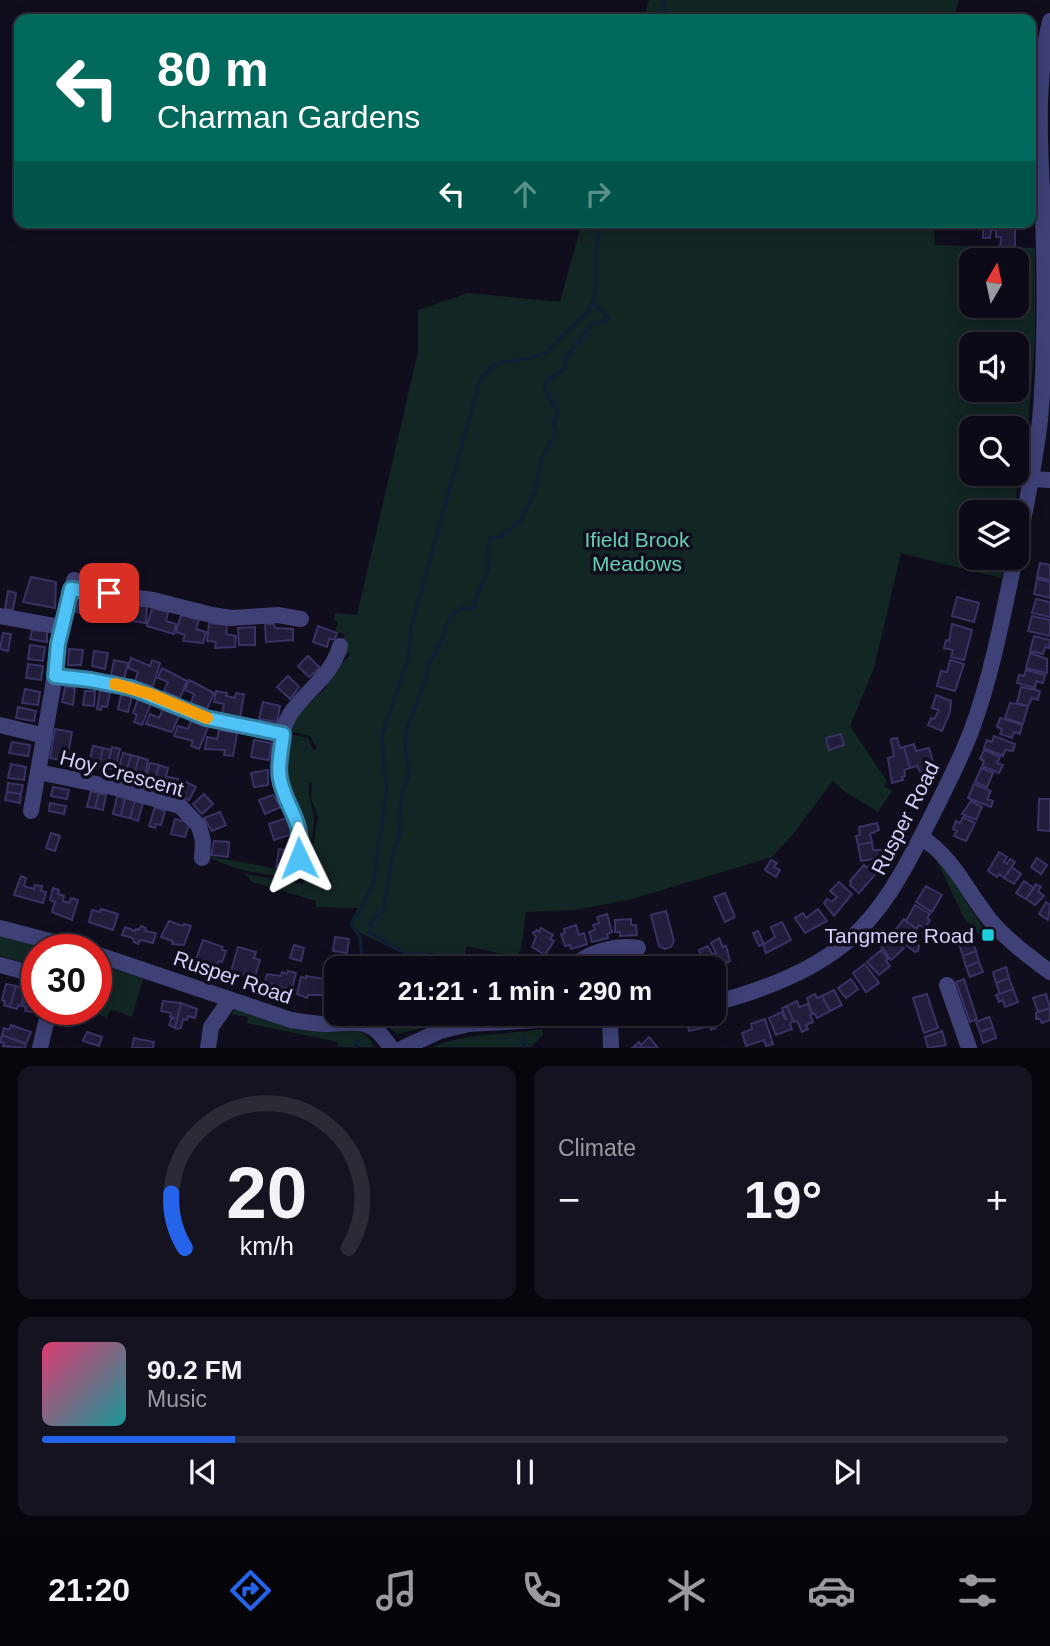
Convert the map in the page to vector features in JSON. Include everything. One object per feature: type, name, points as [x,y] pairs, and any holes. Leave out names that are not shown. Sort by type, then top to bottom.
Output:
[{"type":"street","points":[[1027,500],[1040,422],[1046,195],[1036,67],[1050,21]]},
{"type":"street","points":[[1031,480],[1050,480]]},
{"type":"street","name":"Rusper Road","points":[[726,999],[801,970],[848,941],[888,897],[959,760],[980,706],[1012,570]]},
{"type":"street","points":[[31,811],[61,628],[73,584],[231,618],[278,615],[301,618]]},
{"type":"street","points":[[0,616],[61,628]]},
{"type":"street","points":[[299,858],[300,830],[280,778],[283,734],[294,709],[332,665],[340,646]]},
{"type":"street","points":[[55,676],[131,688],[206,718],[283,734]]},
{"type":"street","points":[[0,725],[45,736]]},
{"type":"street","name":"Hoy Crescent","points":[[38,772],[107,786],[180,806],[199,826],[203,841],[202,858]]},
{"type":"street","points":[[920,837],[933,845],[949,861],[994,924],[1050,972]]},
{"type":"street","points":[[0,928],[22,934]]},
{"type":"street","points":[[589,956],[621,947],[638,948]]},
{"type":"street","name":"Rusper Road","points":[[112,959],[307,1023],[361,1022],[378,1032],[391,1048]]},
{"type":"street","points":[[0,965],[21,971]]},
{"type":"street","points":[[947,985],[969,1048]]},
{"type":"street","points":[[208,1048],[211,1027],[230,1000]]},
{"type":"street","points":[[40,1048],[45,1025]]},
{"type":"street","points":[[403,1048],[440,1031],[461,1026]]},
{"type":"street","points":[[610,1026],[611,1048]]},
{"type":"green space","points":[[649,0],[959,0],[955,14],[645,14]]},
{"type":"green space","name":"Ifield Brook Meadows","points":[[580,228],[934,228],[935,245],[1035,248],[1035,344],[1029,416],[959,416],[959,486],[1018,486],[1015,500],[959,500],[959,568],[901,553],[874,668],[850,726],[887,781],[884,786],[892,791],[878,812],[833,781],[772,857],[632,899],[575,910],[526,912],[521,949],[517,956],[467,946],[464,956],[430,953],[408,956],[354,930],[350,922],[358,908],[316,907],[316,901],[252,882],[245,874],[302,884],[307,880],[318,817],[311,798],[312,783],[309,782],[309,792],[314,821],[303,878],[250,872],[207,856],[302,873],[302,822],[295,798],[283,776],[289,734],[308,738],[313,750],[317,749],[310,736],[289,731],[292,720],[326,688],[332,674],[350,656],[350,652],[339,661],[344,634],[335,631],[338,622],[334,620],[335,613],[357,615],[418,352],[418,310],[468,293],[560,302]]},
{"type":"green space","name":"Ifield Brook Meadows","points":[[969,570],[1003,570],[1001,578]]},
{"type":"green space","points":[[936,859],[950,875],[985,929],[983,933],[988,938],[985,941],[964,918]]},
{"type":"green space","points":[[0,936],[21,942],[21,962],[0,956]]},
{"type":"green space","points":[[112,968],[143,979],[132,1017],[112,1009]]},
{"type":"green space","points":[[236,1008],[361,1032],[370,1039],[374,1047],[337,1047],[338,1042],[247,1023],[248,1017],[231,1014]]},
{"type":"green space","points":[[387,1026],[428,1026],[423,1028],[397,1034]]},
{"type":"green space","points":[[543,1029],[543,1035],[531,1047],[432,1047],[473,1036]]},
{"type":"building","points":[[983,228],[1015,228],[1015,247],[1000,247],[1001,237],[996,237],[996,230],[991,230],[990,238],[983,238]]},
{"type":"building","points":[[1040,563],[1050,565],[1050,580],[1037,577]]},
{"type":"building","points":[[31,577],[56,582],[55,608],[23,602]]},
{"type":"building","points":[[1037,579],[1050,582],[1050,598],[1034,594]]},
{"type":"building","points":[[8,591],[16,593],[13,610],[5,609]]},
{"type":"building","points":[[80,597],[89,598],[87,615],[76,612]]},
{"type":"building","points":[[957,597],[979,603],[974,622],[952,616]]},
{"type":"building","points":[[95,599],[104,602],[102,617],[92,615]]},
{"type":"building","points":[[1036,599],[1050,602],[1050,617],[1032,613]]},
{"type":"building","points":[[111,601],[123,604],[121,620],[107,618]]},
{"type":"building","points":[[134,606],[147,606],[146,623],[132,621]]},
{"type":"building","points":[[152,608],[168,612],[166,621],[176,624],[174,634],[147,626]]},
{"type":"building","points":[[181,615],[199,620],[196,629],[206,632],[203,643],[183,641],[185,635],[176,632]]},
{"type":"building","points":[[1032,616],[1050,620],[1050,636],[1028,631]]},
{"type":"building","points":[[209,623],[227,625],[226,634],[236,636],[235,647],[215,648],[216,642],[207,641]]},
{"type":"building","points":[[265,624],[274,624],[275,628],[293,629],[293,640],[266,642]]},
{"type":"building","points":[[952,624],[972,630],[964,660],[951,657],[953,650],[944,648],[946,640],[949,641]]},
{"type":"building","points":[[318,626],[337,633],[335,639],[329,639],[327,647],[313,642]]},
{"type":"building","points":[[255,627],[255,645],[239,645],[238,628]]},
{"type":"building","points":[[32,630],[47,631],[47,642],[30,639]]},
{"type":"building","points":[[3,633],[11,634],[8,651],[0,649]]},
{"type":"building","points":[[1034,636],[1050,640],[1049,648],[1045,647],[1043,654],[1030,651]]},
{"type":"building","points":[[30,645],[45,647],[43,661],[28,659]]},
{"type":"building","points":[[69,649],[83,650],[81,665],[68,665]]},
{"type":"building","points":[[94,651],[108,653],[105,669],[92,666]]},
{"type":"building","points":[[1030,653],[1047,659],[1047,673],[1026,668]]},
{"type":"building","points":[[308,656],[320,668],[309,677],[298,666]]},
{"type":"building","points":[[131,658],[150,666],[152,660],[160,663],[153,686],[135,681],[138,672],[128,668]]},
{"type":"building","points":[[114,660],[128,663],[124,679],[111,675]]},
{"type":"building","points":[[950,660],[964,664],[955,691],[937,686],[941,671],[947,672]]},
{"type":"building","points":[[28,664],[43,666],[41,680],[26,678]]},
{"type":"building","points":[[162,668],[187,681],[180,698],[164,691],[168,682],[158,678]]},
{"type":"building","points":[[1026,670],[1045,675],[1043,683],[1036,681],[1035,688],[1017,683],[1019,675],[1024,676]]},
{"type":"building","points":[[288,676],[299,687],[290,699],[277,687]]},
{"type":"building","points":[[189,680],[214,693],[207,709],[191,703],[194,694],[185,690]]},
{"type":"building","points":[[65,687],[75,688],[73,705],[62,702]]},
{"type":"building","points":[[1021,687],[1040,691],[1038,700],[1032,698],[1028,706],[1017,703]]},
{"type":"building","points":[[25,689],[40,692],[38,705],[22,703]]},
{"type":"building","points":[[100,690],[110,693],[107,707],[102,706],[101,710],[97,709]]},
{"type":"building","points":[[85,691],[95,691],[94,706],[83,705]]},
{"type":"building","points":[[216,691],[235,698],[236,693],[244,694],[240,718],[222,714],[224,704],[214,702]]},
{"type":"building","points":[[121,695],[132,696],[128,712],[118,709]]},
{"type":"building","points":[[936,695],[951,701],[950,712],[942,731],[928,725],[939,710],[932,708]]},
{"type":"building","points":[[138,699],[151,704],[142,725],[134,722],[137,715],[133,713]]},
{"type":"building","points":[[263,702],[280,706],[277,722],[259,719]]},
{"type":"building","points":[[1010,703],[1028,706],[1023,724],[1005,718]]},
{"type":"building","points":[[18,707],[36,711],[34,721],[16,718]]},
{"type":"building","points":[[163,709],[179,716],[172,732],[146,724],[150,714],[159,718]]},
{"type":"building","points":[[1000,718],[1022,725],[1020,734],[1014,732],[1012,738],[1000,734],[1002,729],[997,727]]},
{"type":"building","points":[[191,721],[208,727],[199,749],[191,746],[193,741],[174,736],[178,726],[188,729]]},
{"type":"building","points":[[55,729],[72,732],[67,761],[50,758]]},
{"type":"building","points":[[219,730],[237,733],[233,756],[224,755],[225,750],[205,749],[207,737],[217,739]]},
{"type":"building","points":[[841,734],[844,745],[829,750],[826,738]]},
{"type":"building","points":[[994,736],[1015,744],[1013,751],[1005,750],[1003,756],[984,748],[987,740],[992,742]]},
{"type":"building","points":[[897,738],[900,748],[904,747],[910,768],[904,770],[903,780],[892,783],[888,758],[894,756],[891,739]]},
{"type":"building","points":[[254,740],[272,743],[269,760],[251,757]]},
{"type":"building","points":[[12,742],[30,745],[28,756],[9,753]]},
{"type":"building","points":[[914,744],[916,751],[929,748],[935,769],[921,773],[917,766],[910,768],[904,747]]},
{"type":"building","points":[[93,746],[103,748],[99,766],[89,764]]},
{"type":"building","points":[[112,747],[120,749],[115,770],[107,768]]},
{"type":"building","points":[[103,748],[111,750],[107,768],[99,766]]},
{"type":"building","points":[[984,750],[1000,757],[997,763],[1003,765],[999,773],[982,766],[984,761],[980,759]]},
{"type":"building","points":[[123,753],[131,755],[126,773],[118,771]]},
{"type":"building","points":[[131,755],[139,757],[134,775],[126,773]]},
{"type":"building","points":[[139,757],[148,760],[144,778],[134,775]]},
{"type":"building","points":[[150,763],[159,765],[155,780],[146,778]]},
{"type":"building","points":[[11,764],[26,767],[24,780],[8,778]]},
{"type":"building","points":[[159,765],[168,768],[164,783],[155,780]]},
{"type":"building","points":[[981,768],[993,773],[987,787],[975,782]]},
{"type":"building","points":[[268,770],[268,785],[254,787],[251,773]]},
{"type":"building","points":[[168,777],[178,779],[174,794],[164,793]]},
{"type":"building","points":[[186,782],[196,787],[189,800],[178,797]]},
{"type":"building","points":[[8,783],[23,785],[21,794],[7,792]]},
{"type":"building","points":[[974,784],[991,791],[987,799],[993,801],[991,807],[968,798]]},
{"type":"building","points":[[53,787],[69,790],[67,799],[51,796]]},
{"type":"building","points":[[91,791],[99,793],[95,808],[87,807]]},
{"type":"building","points":[[7,792],[21,794],[20,803],[5,800]]},
{"type":"building","points":[[99,793],[106,795],[103,810],[95,808]]},
{"type":"building","points":[[204,794],[213,804],[202,814],[193,804]]},
{"type":"building","points":[[273,795],[281,807],[265,814],[259,800]]},
{"type":"building","points":[[117,796],[125,798],[121,816],[113,814]]},
{"type":"building","points":[[125,798],[135,801],[130,818],[121,816]]},
{"type":"building","points":[[1039,799],[1050,799],[1050,831],[1038,830]]},
{"type":"building","points":[[135,801],[143,803],[138,821],[130,818]]},
{"type":"building","points":[[971,801],[982,807],[976,820],[962,814]]},
{"type":"building","points":[[50,803],[66,806],[64,814],[49,811]]},
{"type":"building","points":[[155,807],[165,811],[161,825],[156,824],[155,828],[149,826]]},
{"type":"building","points":[[220,812],[226,825],[212,831],[204,818]]},
{"type":"building","points":[[963,817],[975,823],[966,841],[954,836],[957,831],[953,829],[956,821],[960,823]]},
{"type":"building","points":[[287,818],[292,834],[274,840],[269,824]]},
{"type":"building","points":[[175,819],[189,823],[185,837],[171,834]]},
{"type":"building","points":[[877,823],[879,830],[870,834],[872,842],[858,845],[856,836],[860,835],[859,827]]},
{"type":"building","points":[[51,833],[60,836],[55,851],[46,848]]},
{"type":"building","points":[[214,841],[229,842],[228,857],[211,855]]},
{"type":"building","points":[[872,842],[873,850],[883,850],[884,857],[861,861],[858,845]]},
{"type":"building","points":[[279,849],[292,851],[291,859],[296,862],[295,868],[276,867]]},
{"type":"building","points":[[999,852],[1007,857],[1004,862],[1007,864],[1010,859],[1015,862],[1004,878],[988,871]]},
{"type":"building","points":[[1037,858],[1047,865],[1041,874],[1031,867]]},
{"type":"building","points":[[771,860],[777,863],[774,867],[780,870],[776,877],[765,870]]},
{"type":"building","points":[[871,864],[880,869],[859,893],[850,885],[850,881],[864,865],[867,868]]},
{"type":"building","points":[[1012,867],[1021,874],[1014,884],[1004,878]]},
{"type":"building","points":[[21,876],[26,878],[24,886],[34,889],[35,885],[42,886],[41,891],[46,892],[43,903],[14,895]]},
{"type":"building","points":[[1024,881],[1034,888],[1026,899],[1016,893]]},
{"type":"building","points":[[839,882],[852,894],[834,916],[824,903],[827,899],[832,902],[837,897],[830,891]]},
{"type":"building","points":[[1036,884],[1041,887],[1038,891],[1044,896],[1035,905],[1026,899]]},
{"type":"building","points":[[926,886],[942,895],[932,912],[916,902]]},
{"type":"building","points":[[53,888],[64,896],[63,901],[69,903],[71,898],[78,900],[72,920],[52,912],[55,902],[50,900]]},
{"type":"building","points":[[725,893],[735,917],[725,922],[714,897]]},
{"type":"building","points":[[1046,902],[1050,905],[1048,920],[1039,914]]},
{"type":"building","points":[[915,905],[930,914],[925,928],[919,925],[917,929],[906,921]]},
{"type":"building","points":[[101,909],[118,914],[113,930],[89,922],[92,910],[100,912]]},
{"type":"building","points":[[818,909],[827,921],[805,933],[795,918],[803,913],[806,918]]},
{"type":"building","points":[[666,911],[674,941],[671,947],[665,949],[659,946],[651,915]]},
{"type":"building","points":[[607,914],[612,932],[607,934],[608,938],[592,942],[589,932],[595,930],[593,925],[599,923],[597,917]]},
{"type":"building","points":[[631,919],[631,925],[636,925],[637,935],[620,936],[620,932],[615,932],[615,920]]},
{"type":"building","points":[[904,919],[915,928],[913,930],[917,934],[912,940],[919,946],[918,951],[915,952],[892,934]]},
{"type":"building","points":[[169,921],[191,926],[184,945],[172,944],[173,941],[161,937]]},
{"type":"building","points":[[782,922],[791,940],[766,953],[763,944],[759,946],[753,933],[758,931],[764,944],[775,937],[771,927]]},
{"type":"building","points":[[576,925],[579,935],[584,933],[587,944],[571,949],[570,945],[565,946],[561,934],[565,933],[564,929]]},
{"type":"building","points":[[141,926],[146,928],[145,931],[156,933],[153,943],[140,940],[138,944],[133,938],[122,935],[125,927],[135,931]]},
{"type":"building","points":[[541,928],[553,935],[550,939],[554,941],[545,955],[532,947],[536,937],[533,933],[537,930],[539,932]]},
{"type":"building","points":[[891,936],[904,948],[891,960],[881,946]]},
{"type":"building","points":[[335,937],[349,939],[347,953],[333,951]]},
{"type":"building","points":[[719,938],[723,947],[726,946],[730,961],[726,963],[726,956],[701,956],[699,950],[708,946],[712,954],[716,953],[711,943]]},
{"type":"building","points":[[203,940],[223,947],[222,950],[226,951],[222,962],[219,961],[216,968],[196,959]]},
{"type":"building","points":[[972,941],[976,951],[963,956],[959,945]]},
{"type":"building","points":[[294,945],[304,948],[301,961],[290,958]]},
{"type":"building","points":[[238,947],[256,952],[254,958],[260,960],[254,980],[248,978],[250,973],[246,971],[245,975],[231,971]]},
{"type":"building","points":[[881,950],[890,966],[879,975],[867,962]]},
{"type":"building","points":[[976,951],[979,962],[966,967],[963,956]]},
{"type":"building","points":[[979,962],[983,972],[970,977],[966,967]]},
{"type":"building","points":[[865,964],[879,983],[866,992],[853,973]]},
{"type":"building","points":[[1006,967],[1009,978],[996,983],[993,972]]},
{"type":"building","points":[[288,971],[296,973],[292,988],[265,982],[267,974],[281,976],[282,972],[287,974]]},
{"type":"building","points":[[301,977],[324,979],[322,995],[308,995],[307,998],[297,994]]},
{"type":"building","points":[[1009,978],[1013,989],[1000,994],[996,983]]},
{"type":"building","points":[[851,979],[858,989],[846,998],[838,988]]},
{"type":"building","points":[[964,979],[977,1019],[970,1022],[956,982]]},
{"type":"building","points":[[6,984],[16,986],[10,1007],[4,1005],[5,1001],[2,1000]]},
{"type":"building","points":[[16,986],[21,988],[21,1006],[18,1005],[17,1009],[10,1007]]},
{"type":"building","points":[[1013,989],[1018,1002],[1005,1007],[1003,1000],[999,1002],[996,995]]},
{"type":"building","points":[[834,990],[842,1005],[830,1011],[822,996]]},
{"type":"building","points":[[815,994],[817,998],[822,996],[830,1011],[817,1018],[812,1014],[807,998]]},
{"type":"building","points":[[927,994],[938,1028],[924,1033],[913,998]]},
{"type":"building","points":[[1046,994],[1050,1008],[1038,1012],[1033,998]]},
{"type":"building","points":[[163,1001],[181,1003],[175,1028],[169,1025],[171,1019],[175,1018],[170,1017],[171,1013],[161,1011]]},
{"type":"building","points":[[797,1001],[799,1007],[808,1004],[812,1014],[810,1015],[813,1022],[806,1025],[808,1029],[802,1032],[787,1006]]},
{"type":"building","points":[[181,1003],[197,1009],[195,1018],[188,1016],[187,1020],[183,1019],[181,1028],[178,1029],[175,1028]]},
{"type":"building","points":[[787,1006],[793,1020],[790,1024],[792,1029],[776,1035],[769,1018],[782,1012],[786,1019],[782,1008]]},
{"type":"building","points":[[1050,1008],[1050,1020],[1042,1023],[1040,1019],[1036,1019],[1036,1013]]},
{"type":"building","points":[[989,1017],[993,1027],[980,1032],[976,1022]]},
{"type":"building","points":[[765,1019],[773,1044],[766,1046],[764,1040],[746,1046],[742,1033],[752,1029],[751,1024]]},
{"type":"building","points":[[11,1025],[31,1032],[26,1044],[2,1035],[4,1028],[9,1030]]},
{"type":"building","points":[[688,1026],[710,1026],[689,1031]]},
{"type":"building","points":[[993,1027],[996,1038],[983,1043],[980,1032]]},
{"type":"building","points":[[942,1031],[946,1045],[928,1048],[925,1037]]},
{"type":"building","points":[[87,1032],[102,1037],[99,1046],[83,1041]]},
{"type":"building","points":[[2,1035],[26,1044],[25,1048],[3,1046],[4,1043],[0,1042]]},
{"type":"building","points":[[649,1037],[658,1048],[633,1047],[639,1042],[641,1045]]},
{"type":"building","points":[[134,1038],[154,1042],[153,1048],[132,1048]]},
{"type":"waterway","points":[[663,14],[664,0]]},
{"type":"waterway","points":[[663,10],[669,14]]},
{"type":"waterway","points":[[362,956],[360,937],[352,921],[373,884],[387,787],[382,734],[409,656],[411,627],[478,387],[484,375],[498,364],[535,357],[546,352],[588,311],[596,291],[596,244],[601,228]]},
{"type":"waterway","points":[[423,953],[409,955],[370,934],[369,926],[384,909],[391,860],[399,835],[402,793],[409,773],[405,746],[407,728],[426,679],[429,663],[453,614],[464,607],[469,610],[473,607],[489,566],[487,549],[491,538],[501,537],[521,520],[535,491],[541,461],[556,432],[553,423],[559,413],[545,391],[545,382],[564,369],[566,357],[593,323],[604,322],[608,318],[592,302]]},
{"type":"waterway","points":[[524,1039],[524,1048]]},
{"type":"waterway","points":[[355,1048],[357,1041]]},
{"type":"slow traffic","points":[[115,684],[150,694],[207,718]]},
{"type":"place","name":"Tangmere Road","points":[[988,935]]},
{"type":"route","points":[[109,593],[71,589],[55,660],[55,676],[131,688],[206,718],[283,734],[280,778],[300,830],[299,858]]}]
